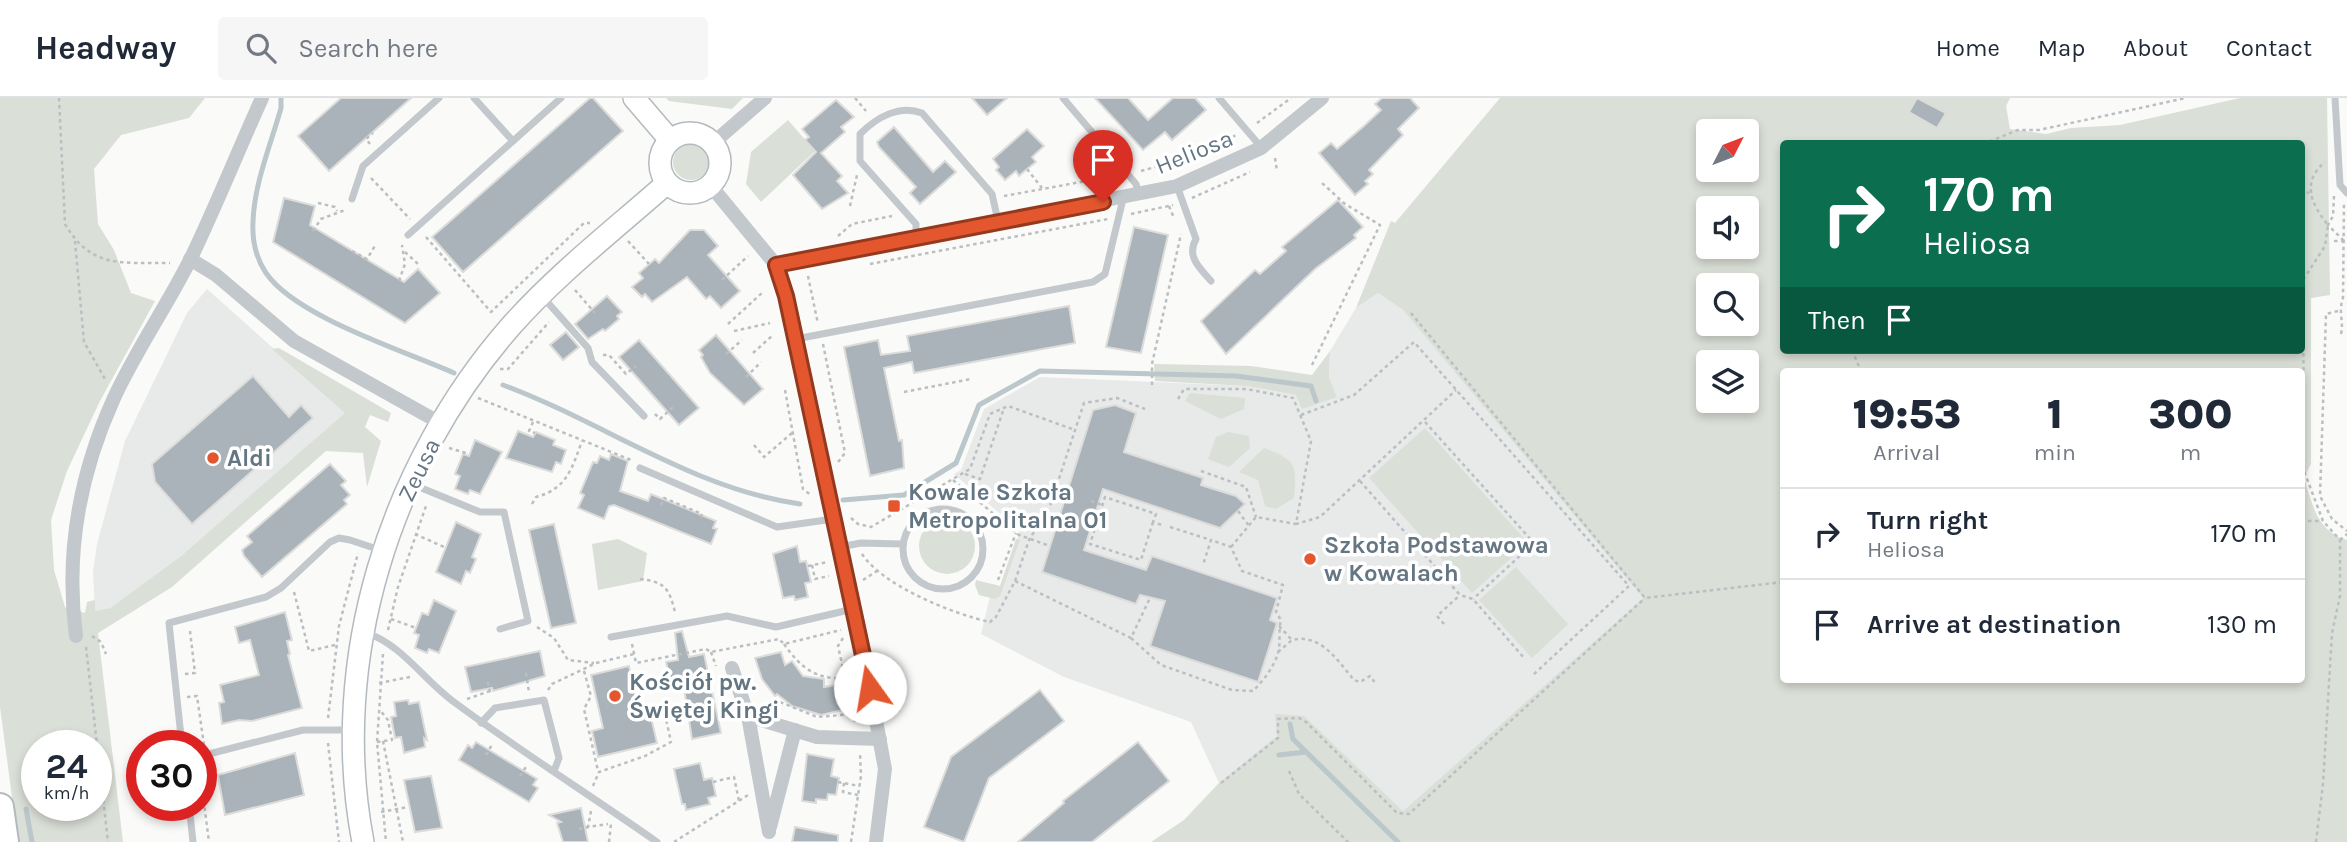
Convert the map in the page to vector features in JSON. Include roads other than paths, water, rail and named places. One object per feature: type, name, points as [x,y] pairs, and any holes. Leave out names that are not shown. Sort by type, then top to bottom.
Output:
[{"type":"highway","points":[[0,807],[5,842]]},
{"type":"street","points":[[83,635],[71,577],[76,516],[88,462],[114,397],[190,259],[262,98]]},
{"type":"street","points":[[634,98],[670,140]]},
{"type":"street","points":[[713,143],[765,98]]},
{"type":"street","name":"Heliosa","points":[[776,265],[916,236],[1123,199],[1177,186],[1268,151],[1322,98]]},
{"type":"street","points":[[692,132],[713,143],[721,164],[711,186],[688,194],[667,183],[660,161],[670,140],[680,134],[692,132]]},
{"type":"street","name":"Zeusa","points":[[363,842],[356,784],[354,730],[363,632],[384,552],[411,483],[442,424],[479,367],[511,326],[667,183]]},
{"type":"street","points":[[711,186],[776,265],[796,339],[838,515],[839,548],[885,769],[876,842]]},
{"type":"street","points":[[190,259],[215,275],[294,341],[442,424]]},
{"type":"street","points":[[733,668],[748,716],[769,832],[795,730]]},
{"type":"street","points":[[748,716],[817,737],[880,739]]},
{"type":"lane","points":[[352,199],[363,166],[439,98]]},
{"type":"lane","points":[[474,98],[513,141]]},
{"type":"lane","points":[[408,234],[561,98]]},
{"type":"lane","points":[[1063,98],[1136,184],[1139,195]]},
{"type":"lane","points":[[1219,98],[1268,151]]},
{"type":"lane","points":[[2335,98],[2338,153],[2344,190]]},
{"type":"lane","points":[[916,236],[916,224],[860,161],[860,134],[874,120],[901,112],[914,110],[922,113],[993,199],[998,221]]},
{"type":"lane","points":[[1177,186],[1196,239],[1191,248],[1193,260],[1211,281]]},
{"type":"lane","points":[[796,339],[1093,282],[1105,274],[1123,199]]},
{"type":"lane","points":[[541,296],[588,348],[592,362],[644,416]]},
{"type":"lane","points":[[640,468],[777,527],[838,515]]},
{"type":"lane","points":[[411,483],[430,494],[480,512],[504,512],[528,621],[500,629]]},
{"type":"lane","points":[[953,509],[973,521],[982,538],[983,558],[975,575],[959,587],[938,590],[918,582],[905,565],[902,544],[910,524],[929,510],[953,509]]},
{"type":"lane","points":[[181,730],[169,623],[266,597],[281,588],[330,542],[339,538],[384,552]]},
{"type":"lane","points":[[839,548],[861,543],[902,544]]},
{"type":"lane","points":[[611,637],[727,616],[776,627],[853,609]]},
{"type":"lane","points":[[363,632],[386,640],[458,706],[657,842]]},
{"type":"lane","points":[[481,723],[495,708],[544,700],[559,758],[554,771]]},
{"type":"lane","points":[[217,752],[303,730],[354,730]]},
{"type":"lane","points":[[191,821],[193,842]]},
{"type":"waterway","points":[[281,98],[281,108],[254,208],[254,242],[266,273],[281,289],[326,318],[454,373]]},
{"type":"waterway","points":[[843,500],[904,495],[956,463],[979,405],[1040,371],[1236,376],[1311,386],[1316,401]]},
{"type":"waterway","points":[[503,385],[577,417],[685,470],[761,496],[800,504]]},
{"type":"waterway","points":[[1290,724],[1293,739],[1398,842]]},
{"type":"waterway","points":[[1279,755],[1306,752]]},
{"type":"waterway","points":[[28,821],[32,842]]},
{"type":"place","name":"Aldi","points":[[213,458]]},
{"type":"place","name":"Kowale Szkoła Metropolitalna 01","points":[[894,506]]},
{"type":"place","name":"Szkoła Podstawowa w Kowalach","points":[[1310,559]]},
{"type":"place","name":"Kościół pw. Świętej Kingi","points":[[615,696]]}]
